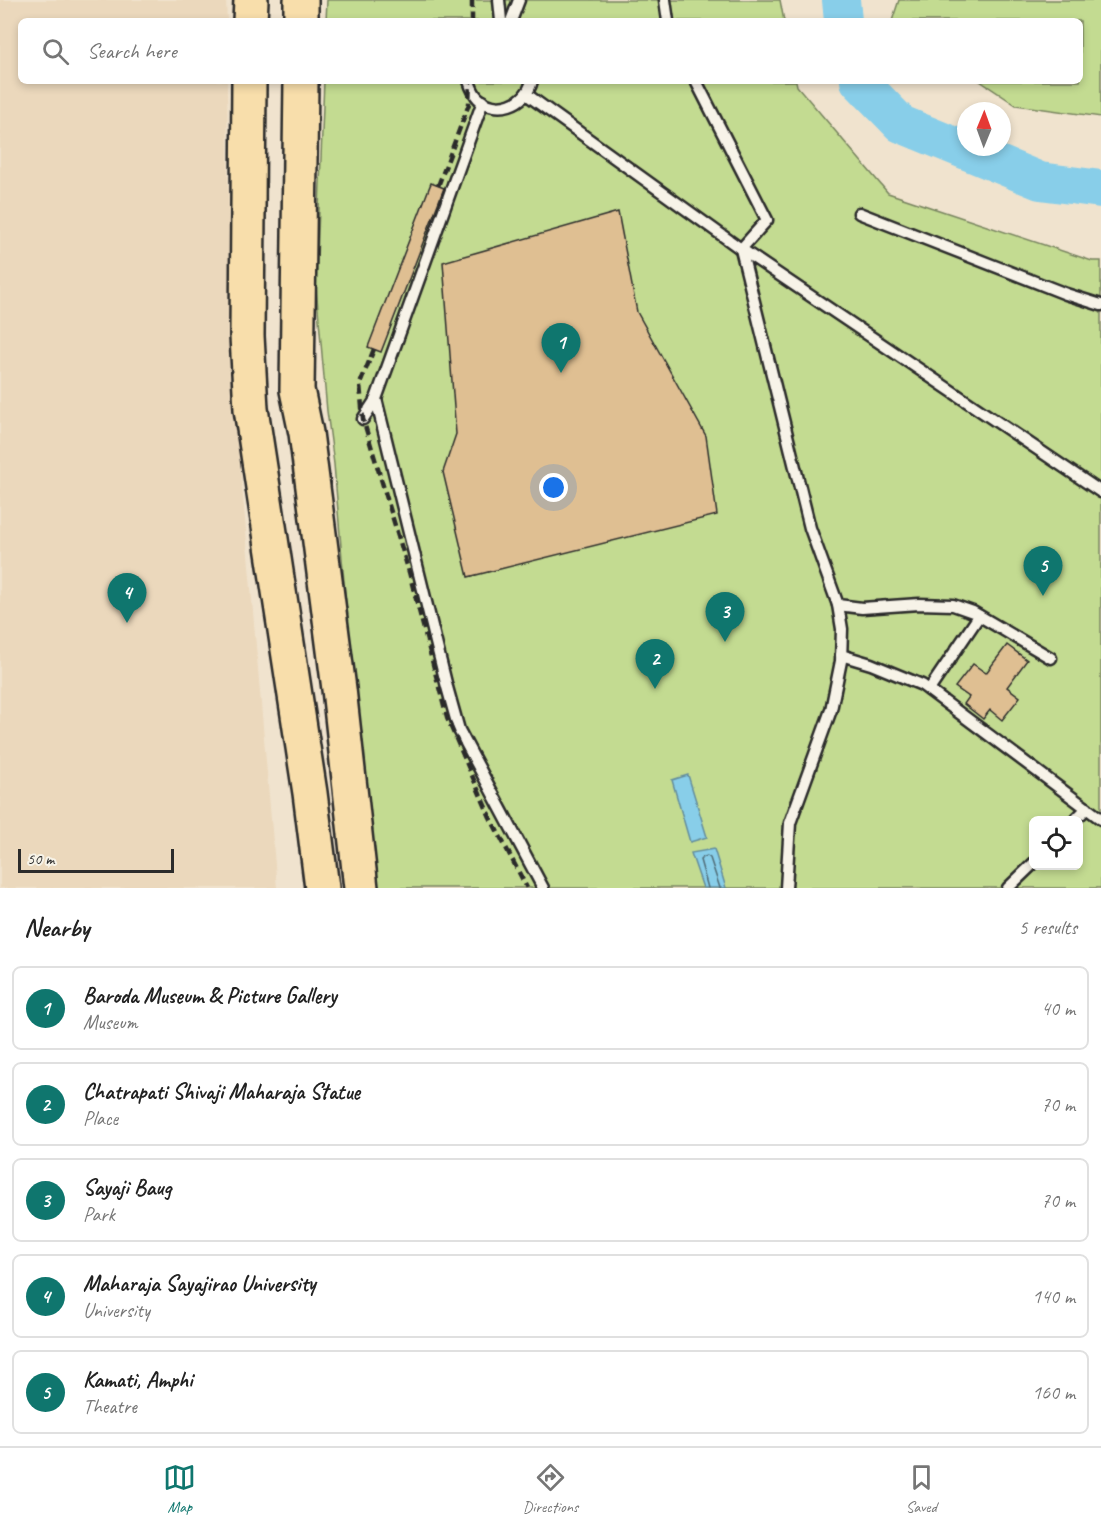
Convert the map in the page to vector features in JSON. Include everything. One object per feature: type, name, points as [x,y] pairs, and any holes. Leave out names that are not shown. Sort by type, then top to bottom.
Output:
[{"type":"highway","points":[[250,18],[251,0]]},
{"type":"highway","points":[[249,84],[248,336],[251,410],[310,793],[322,888]]},
{"type":"highway","points":[[302,84],[297,390],[306,433],[339,689],[361,888]]},
{"type":"lane","points":[[499,0],[501,18]]},
{"type":"lane","points":[[512,18],[519,0]]},
{"type":"lane","points":[[665,0],[668,18]]},
{"type":"lane","points":[[470,84],[479,99],[488,105],[499,107],[509,106],[519,101],[526,94],[531,84]]},
{"type":"lane","points":[[698,84],[767,220],[741,249]]},
{"type":"lane","points":[[526,94],[741,249],[1101,492]]},
{"type":"lane","points":[[363,419],[376,399],[483,101]]},
{"type":"lane","points":[[859,213],[1066,294],[1101,305]]},
{"type":"lane","points":[[741,249],[810,528],[838,605],[842,629],[841,655],[831,710],[790,823],[786,888]]},
{"type":"lane","points":[[376,399],[459,730],[543,888]]},
{"type":"lane","points":[[838,605],[862,608],[919,604],[953,605],[980,616],[1051,658]]},
{"type":"lane","points":[[929,690],[980,616]]},
{"type":"lane","points":[[841,655],[922,685],[1101,819]]},
{"type":"lane","points":[[1079,816],[1087,808]]},
{"type":"lane","points":[[1008,888],[1029,868]]},
{"type":"shaded area","points":[[0,0],[226,0],[227,18],[18,18],[18,84],[227,84],[231,358],[277,888],[0,888]]},
{"type":"green space","points":[[327,0],[780,0],[783,18],[326,18]]},
{"type":"green space","points":[[899,0],[1101,0],[1101,117],[1016,105],[984,84],[1083,84],[1083,18],[893,18]]},
{"type":"green space","points":[[324,84],[797,84],[888,193],[1092,261],[1101,261],[1101,888],[370,888],[334,464],[316,286]]},
{"type":"water","points":[[688,775],[707,837],[690,842],[672,780]]},
{"type":"water","points":[[714,849],[726,888],[703,888],[691,853]]},
{"type":"building","points":[[431,183],[444,188],[381,352],[368,347]]},
{"type":"building","points":[[618,212],[637,312],[706,436],[717,515],[468,577],[443,472],[456,434],[443,262]]},
{"type":"building","points":[[1007,645],[1027,660],[1007,687],[1020,697],[1002,720],[990,710],[983,719],[964,704],[969,697],[955,687],[973,664],[986,673]]},
{"type":"waterway","points":[[841,0],[843,18]]},
{"type":"waterway","points":[[862,84],[901,124],[1040,181],[1101,189]]},
{"type":"railway","points":[[472,0],[472,18]]},
{"type":"railway","points":[[438,186],[469,104],[470,84]]},
{"type":"railway","points":[[374,349],[360,384],[363,419],[409,572],[447,718],[490,817],[527,888]]},
{"type":"place","name":"Baroda Museum & Picture Gallery","points":[[561,373]]},
{"type":"place","name":"Kamati, Amphi","points":[[1043,596]]},
{"type":"place","name":"Maharaja Sayajirao University","points":[[127,623]]},
{"type":"place","name":"Sayaji Baug","points":[[725,642]]},
{"type":"place","name":"Chatrapati Shivaji Maharaja Statue","points":[[655,689]]}]
